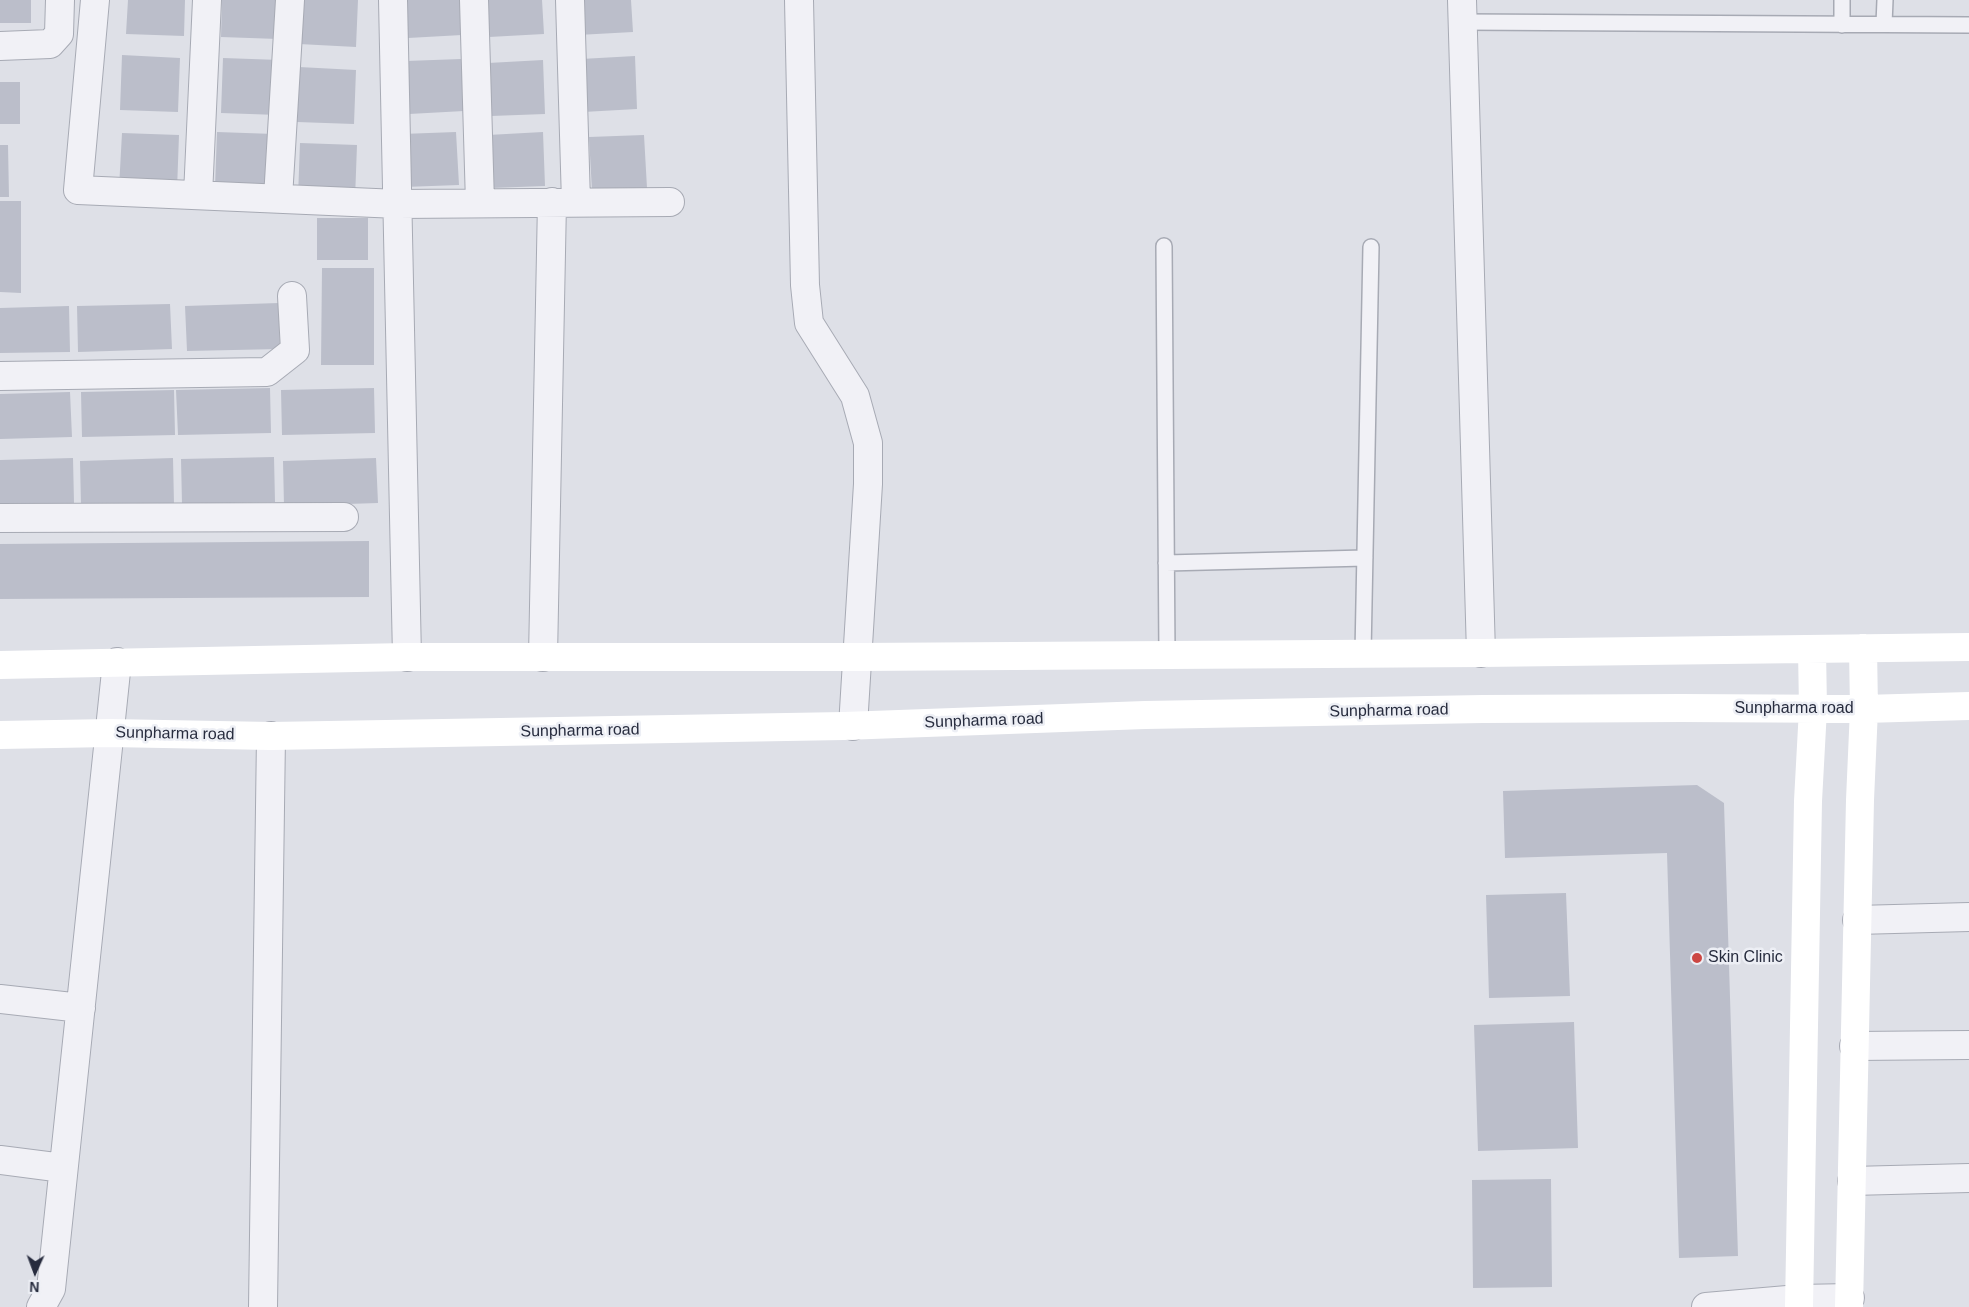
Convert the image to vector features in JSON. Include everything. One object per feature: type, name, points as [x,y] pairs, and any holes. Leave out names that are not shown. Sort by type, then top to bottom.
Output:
[{"type":"street","points":[[0,46],[50,44],[59,34],[60,0]]},
{"type":"street","points":[[95,0],[78,190],[398,204],[670,202]]},
{"type":"street","points":[[198,195],[207,0]]},
{"type":"street","points":[[278,198],[290,0]]},
{"type":"street","points":[[393,0],[407,657]]},
{"type":"street","points":[[474,0],[480,202]]},
{"type":"street","points":[[543,657],[564,202],[570,0]]},
{"type":"street","points":[[799,0],[805,285],[810,323],[855,396],[868,443],[868,484],[853,726]]},
{"type":"street","points":[[1463,11],[1481,653]]},
{"type":"street","points":[[0,376],[267,372],[295,350],[292,296]]},
{"type":"street","points":[[0,518],[344,517]]},
{"type":"street","points":[[0,664],[407,657],[1364,654],[1969,647]]},
{"type":"street","points":[[1706,1307],[1850,1302],[1854,1046],[1864,709],[1863,648]]},
{"type":"street","points":[[1799,1303],[1808,810],[1813,709],[1812,649]]},
{"type":"street","points":[[41,1307],[51,1289],[117,662]]},
{"type":"street","name":"Sunpharma road","points":[[0,735],[110,732],[271,736],[853,726],[1146,715],[1671,708],[1864,709],[1969,706]]},
{"type":"street","points":[[263,1307],[271,736]]},
{"type":"street","points":[[1857,920],[1969,917]]},
{"type":"street","points":[[0,999],[80,1008]]},
{"type":"street","points":[[1854,1046],[1969,1045]]},
{"type":"street","points":[[0,1160],[63,1168]]},
{"type":"street","points":[[1852,1180],[1969,1178]]},
{"type":"lane","points":[[1842,0],[1842,25]]},
{"type":"lane","points":[[1884,24],[1885,0]]},
{"type":"lane","points":[[1463,11],[1842,25],[1969,25]]},
{"type":"lane","points":[[1164,246],[1167,654]]},
{"type":"lane","points":[[1364,654],[1372,248]]},
{"type":"lane","points":[[1166,563],[1365,558]]},
{"type":"building","points":[[0,0],[31,0],[31,23],[0,23]]},
{"type":"building","points":[[128,0],[185,0],[184,36],[126,34]]},
{"type":"building","points":[[222,0],[280,0],[278,39],[221,37]]},
{"type":"building","points":[[300,0],[358,0],[356,47],[299,44]]},
{"type":"building","points":[[406,0],[460,0],[462,35],[408,38]]},
{"type":"building","points":[[487,0],[542,0],[544,34],[489,37]]},
{"type":"building","points":[[576,0],[631,0],[633,32],[578,35]]},
{"type":"building","points":[[122,55],[180,58],[178,112],[120,110]]},
{"type":"building","points":[[635,56],[637,109],[583,112],[581,59]]},
{"type":"building","points":[[223,58],[280,60],[278,115],[221,113]]},
{"type":"building","points":[[461,59],[464,111],[409,114],[406,61]]},
{"type":"building","points":[[543,60],[545,114],[491,116],[488,63]]},
{"type":"building","points":[[299,67],[356,70],[354,124],[297,122]]},
{"type":"building","points":[[0,82],[20,82],[20,124],[0,124]]},
{"type":"building","points":[[217,132],[274,134],[272,189],[215,187]]},
{"type":"building","points":[[456,132],[459,185],[404,187],[402,134]]},
{"type":"building","points":[[543,132],[545,186],[491,188],[488,135]]},
{"type":"building","points":[[122,133],[179,135],[177,190],[119,188]]},
{"type":"building","points":[[644,135],[647,188],[592,191],[589,137]]},
{"type":"building","points":[[300,143],[357,145],[355,199],[298,197]]},
{"type":"building","points":[[0,145],[8,145],[9,197],[0,197]]},
{"type":"building","points":[[0,201],[21,201],[21,293],[0,292]]},
{"type":"building","points":[[317,218],[368,218],[368,260],[317,260]]},
{"type":"building","points":[[322,268],[374,268],[374,365],[321,365]]},
{"type":"building","points":[[279,303],[280,349],[187,351],[185,306]]},
{"type":"building","points":[[170,304],[172,349],[78,352],[77,306]]},
{"type":"building","points":[[69,306],[70,352],[0,353],[0,308]]},
{"type":"building","points":[[270,388],[271,433],[178,435],[176,390]]},
{"type":"building","points":[[374,388],[375,433],[282,435],[281,390]]},
{"type":"building","points":[[174,390],[175,435],[82,437],[81,392]]},
{"type":"building","points":[[70,392],[72,437],[0,439],[0,394]]},
{"type":"building","points":[[274,457],[275,502],[182,504],[181,459]]},
{"type":"building","points":[[73,458],[74,503],[0,505],[0,460]]},
{"type":"building","points":[[173,458],[174,504],[81,506],[80,461]]},
{"type":"building","points":[[376,458],[378,503],[284,506],[283,461]]},
{"type":"building","points":[[369,541],[369,597],[0,599],[0,544]]},
{"type":"building","points":[[1697,785],[1724,803],[1738,1256],[1679,1258],[1667,853],[1505,858],[1503,791]]},
{"type":"building","points":[[1566,893],[1570,996],[1489,998],[1486,895]]},
{"type":"building","points":[[1574,1022],[1578,1148],[1478,1151],[1474,1025]]},
{"type":"building","points":[[1551,1179],[1552,1287],[1473,1288],[1472,1180]]},
{"type":"place","name":"Skin Clinic","points":[[1697,958]]}]
